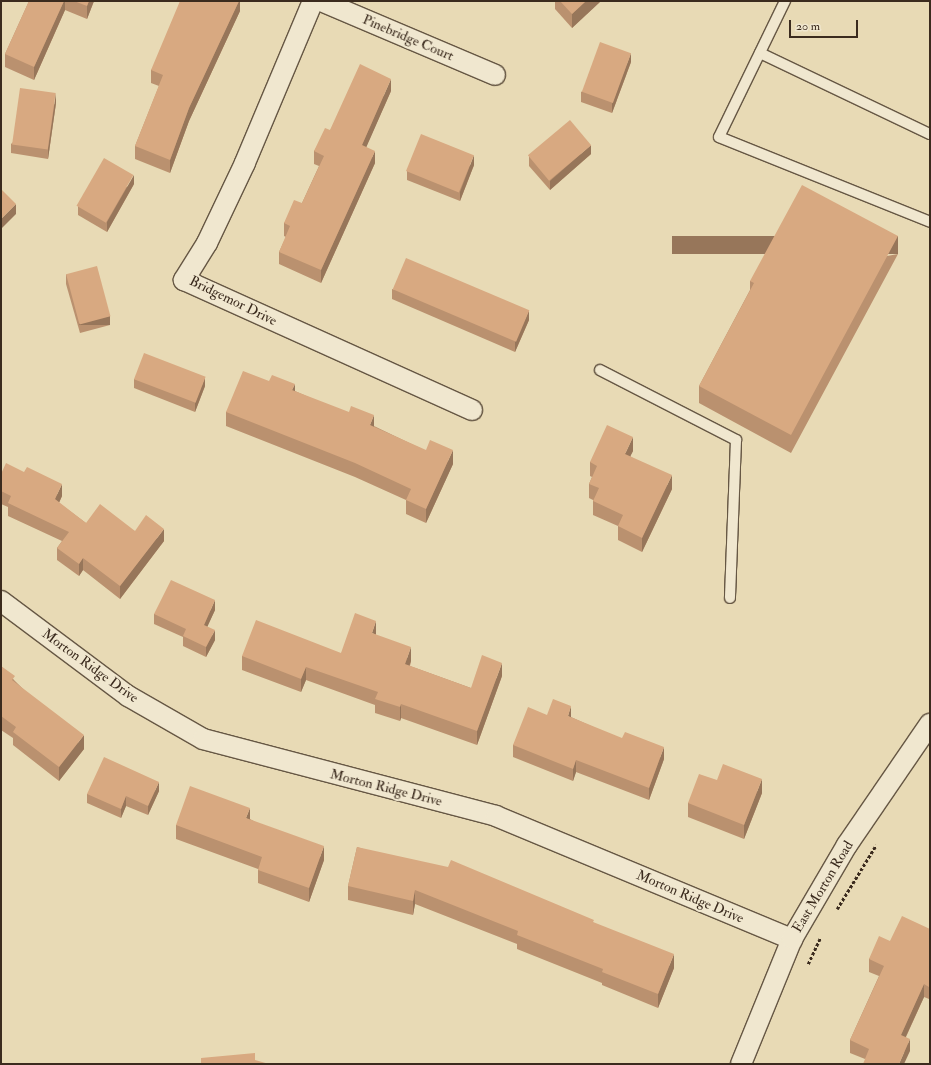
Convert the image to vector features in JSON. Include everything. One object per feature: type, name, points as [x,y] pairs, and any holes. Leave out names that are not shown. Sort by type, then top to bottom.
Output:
[{"type":"street","name":"Bridgemor Drive","points":[[313,1],[245,163],[207,243],[184,280],[472,410]]},
{"type":"street","name":"Pinebridge Court","points":[[321,1],[495,74]]},
{"type":"street","name":"Morton Ridge Drive","points":[[1,601],[128,696],[203,739],[496,816],[792,940]]},
{"type":"street","name":"East Morton Road","points":[[741,1064],[792,940],[847,845],[930,724]]},
{"type":"lane","points":[[785,1],[719,137],[930,222]]},
{"type":"lane","points":[[760,53],[930,134]]},
{"type":"lane","points":[[600,370],[736,440],[730,598]]},
{"type":"path","points":[[834,914],[879,839]]},
{"type":"path","points":[[805,968],[822,934]]},
{"type":"building","points":[[29,1],[64,1],[34,67],[5,54]]},
{"type":"building","points":[[74,1],[89,1],[87,6]]},
{"type":"building","points":[[180,1],[239,1],[189,108],[170,160],[135,146],[163,75],[151,70]]},
{"type":"building","points":[[560,1],[586,1],[572,14]]},
{"type":"building","points":[[600,42],[631,53],[613,103],[582,92]]},
{"type":"building","points":[[360,64],[391,79],[362,145],[375,151],[321,270],[279,252],[290,226],[284,223],[294,200],[302,203],[324,156],[314,151],[325,128],[330,130]]},
{"type":"building","points":[[20,88],[56,93],[48,149],[12,144]]},
{"type":"building","points":[[570,120],[591,145],[549,181],[528,155]]},
{"type":"building","points":[[421,134],[474,155],[459,192],[406,171]]},
{"type":"building","points":[[104,158],[133,175],[106,223],[76,206]]},
{"type":"building","points":[[802,185],[898,236],[791,435],[699,386],[754,283],[750,281]]},
{"type":"building","points":[[1,189],[16,204],[1,219]]},
{"type":"building","points":[[406,258],[529,310],[516,342],[393,289]]},
{"type":"building","points":[[97,266],[110,316],[80,325],[66,274]]},
{"type":"building","points":[[144,353],[206,377],[196,403],[134,379]]},
{"type":"building","points":[[243,371],[269,381],[272,375],[295,384],[292,390],[349,412],[351,406],[374,415],[370,425],[426,450],[430,440],[453,450],[426,509],[406,500],[411,489],[355,463],[226,412]]},
{"type":"building","points":[[607,425],[633,437],[625,454],[672,475],[642,538],[618,526],[623,515],[593,501],[599,488],[589,484],[597,466],[590,462]]},
{"type":"building","points":[[6,463],[24,472],[27,467],[62,484],[55,499],[86,523],[100,504],[135,531],[146,515],[164,529],[120,586],[83,558],[79,564],[57,548],[69,532],[8,503],[11,496],[1,491],[1,474]]},
{"type":"building","points":[[171,580],[215,600],[204,625],[215,630],[206,647],[183,636],[186,629],[154,614]]},
{"type":"building","points":[[355,613],[376,621],[372,633],[411,647],[405,664],[471,688],[482,655],[502,663],[477,731],[401,704],[400,707],[375,699],[378,692],[306,667],[301,679],[242,656],[256,620],[341,653]]},
{"type":"building","points":[[1,666],[15,676],[12,680],[84,735],[59,767],[13,732],[16,727],[1,716]]},
{"type":"building","points":[[553,699],[571,706],[568,716],[622,738],[625,732],[664,747],[649,788],[576,760],[573,769],[513,745],[528,707],[547,715]]},
{"type":"building","points":[[104,757],[159,782],[148,806],[126,796],[121,809],[87,794]]},
{"type":"building","points":[[723,764],[762,779],[744,825],[688,803],[699,774],[717,780]]},
{"type":"building","points":[[190,786],[250,808],[246,818],[324,846],[309,888],[258,870],[262,857],[176,825]]},
{"type":"building","points":[[357,847],[448,867],[451,860],[594,920],[593,922],[674,954],[658,994],[602,972],[603,969],[517,935],[518,931],[415,890],[413,901],[348,886]]},
{"type":"building","points":[[902,916],[930,929],[930,985],[929,987],[924,984],[901,1035],[910,1039],[899,1064],[863,1064],[869,1049],[850,1040],[884,966],[869,959],[879,936],[890,941]]},
{"type":"building","points":[[255,1053],[255,1060],[269,1064],[201,1064],[201,1058]]}]
